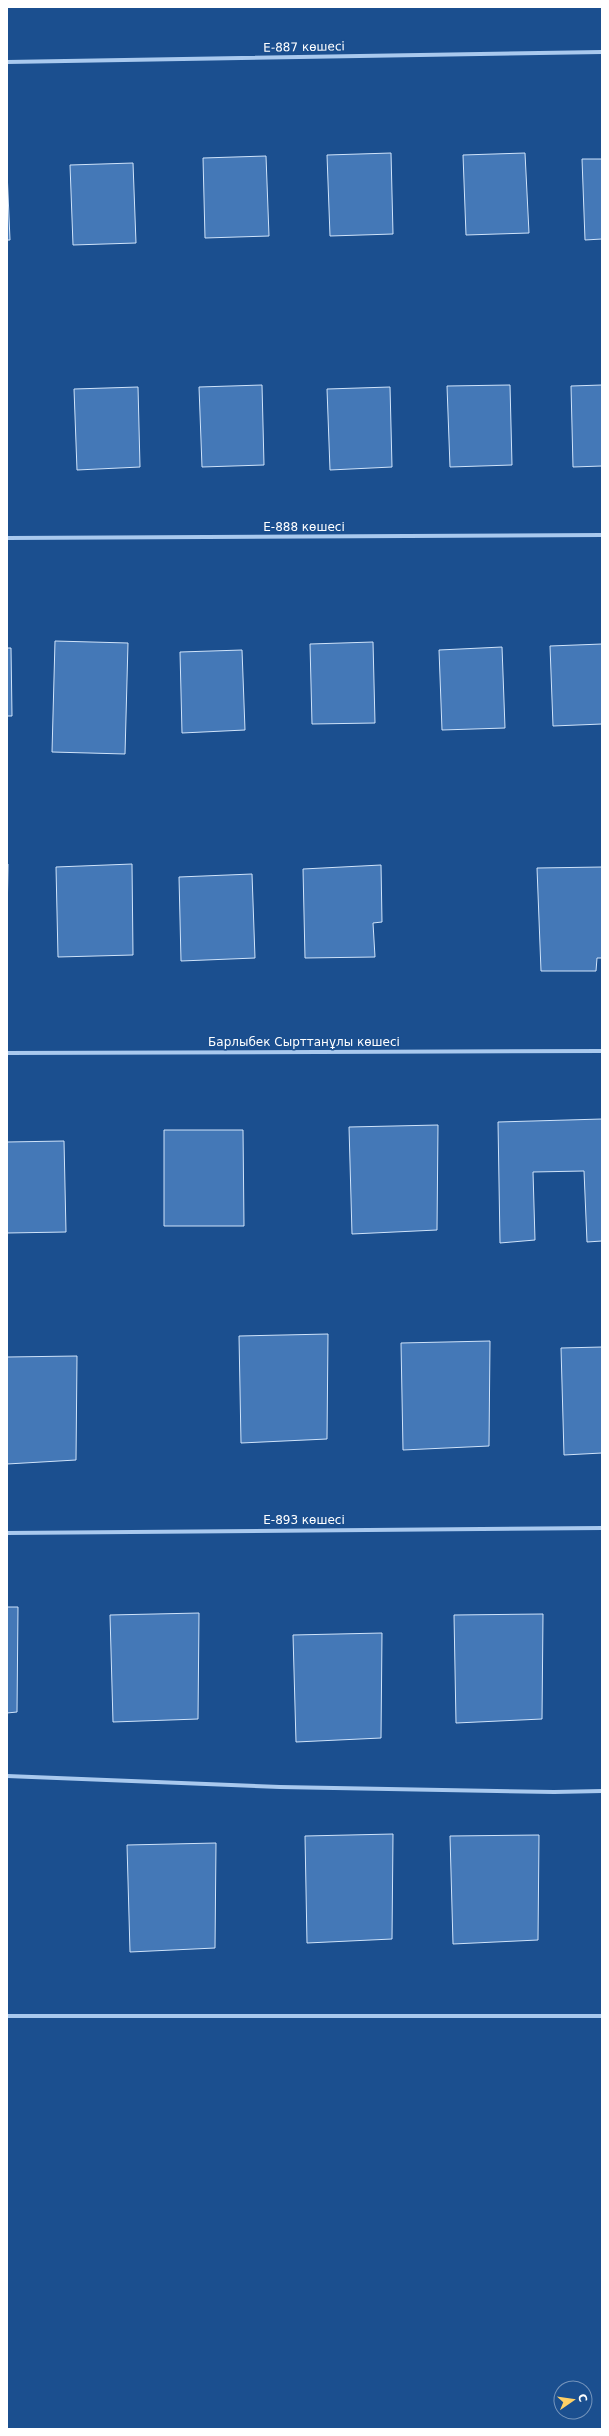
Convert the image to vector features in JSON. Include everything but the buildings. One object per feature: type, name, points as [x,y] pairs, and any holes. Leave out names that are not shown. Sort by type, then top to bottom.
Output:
[{"type":"street","name":"Е-887 көшесі","points":[[7,62],[602,52]]},
{"type":"street","name":"Е-888 көшесі","points":[[7,538],[602,535]]},
{"type":"street","name":"Барлыбек Сырттанұлы көшесі","points":[[7,1053],[602,1051]]},
{"type":"street","name":"Е-893 көшесі","points":[[7,1532],[602,1528]]},
{"type":"street","points":[[7,1776],[288,1787],[554,1792],[602,1791]]},
{"type":"street","points":[[7,2016],[602,2016]]}]
